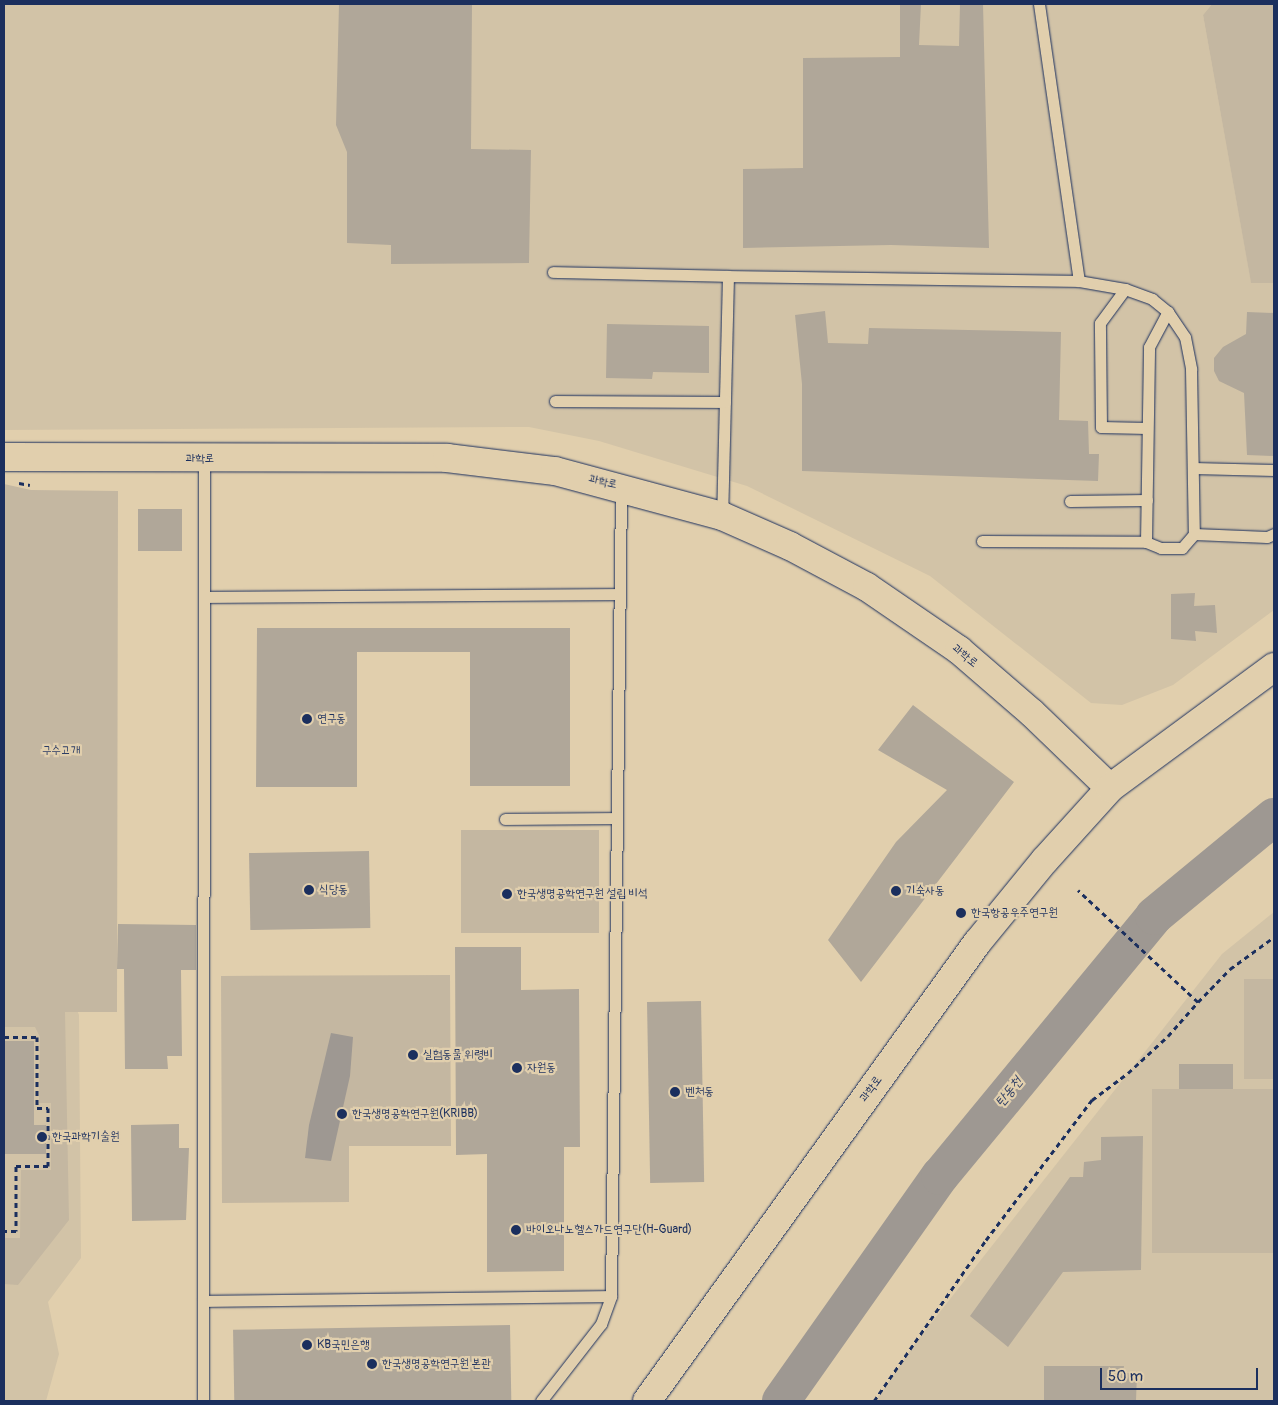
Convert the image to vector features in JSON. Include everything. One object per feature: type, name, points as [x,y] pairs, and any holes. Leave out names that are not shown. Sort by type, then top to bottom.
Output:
[{"type":"street","name":"과학로","points":[[4,457],[204,459],[447,458],[555,471],[621,486],[722,516],[790,546],[866,588],[960,650],[1032,713],[1110,788]]},
{"type":"street","name":"과학로","points":[[647,1401],[977,943],[1045,860],[1110,788],[1274,667]]},
{"type":"lane","points":[[1039,4],[1079,281]]},
{"type":"lane","points":[[552,272],[1079,281],[1125,290],[1152,299],[1168,312],[1185,338],[1191,369],[1194,534],[1182,548],[1161,548],[1146,542],[982,541]]},
{"type":"lane","points":[[722,516],[728,276]]},
{"type":"lane","points":[[1125,290],[1100,323],[1101,427],[1147,428]]},
{"type":"lane","points":[[1146,542],[1149,346],[1168,312]]},
{"type":"lane","points":[[555,401],[725,402]]},
{"type":"lane","points":[[203,1401],[204,459]]},
{"type":"lane","points":[[1194,468],[1274,470]]},
{"type":"lane","points":[[541,1401],[601,1324],[611,1296],[621,486]]},
{"type":"lane","points":[[1070,501],[1147,500]]},
{"type":"lane","points":[[1194,534],[1267,537],[1274,534]]},
{"type":"lane","points":[[204,597],[620,594]]},
{"type":"lane","points":[[505,819],[617,818]]},
{"type":"lane","points":[[203,1301],[611,1296]]},
{"type":"path","points":[[1078,890],[1198,1002]]},
{"type":"path","points":[[874,1401],[986,1240],[1092,1100],[1148,1054],[1230,969],[1274,937]]},
{"type":"path","points":[[4,1036],[37,1036],[37,1108],[48,1108],[48,1166],[16,1166],[16,1231],[4,1231]]},
{"type":"shaded area","points":[[4,4],[1212,4],[1203,15],[1251,282],[1274,283],[1274,610],[1173,685],[1122,705],[1091,703],[930,576],[747,486],[599,441],[529,427],[4,430]]},
{"type":"shaded area","points":[[1274,912],[1274,1401],[875,1401],[913,1346],[1222,954]]},
{"type":"shaded area","name":"한국과학기술원","points":[[4,970],[61,970],[79,1015],[81,1258],[48,1302],[59,1354],[46,1401],[4,1401]]},
{"type":"shaded area","points":[[331,1033],[353,1037],[350,1076],[331,1161],[305,1158],[309,1125]]},
{"type":"green space","points":[[1212,4],[1274,4],[1274,283],[1251,283],[1203,15]]},
{"type":"green space","name":"구수고개","points":[[4,484],[31,490],[118,491],[117,1012],[65,1012],[69,1220],[18,1285],[4,1284],[4,1238],[20,1238],[21,1170],[51,1170],[51,1103],[39,1103],[40,1037],[35,1027],[4,1027]]},
{"type":"green space","points":[[461,830],[599,830],[599,933],[461,933]]},
{"type":"green space","points":[[450,975],[451,1146],[349,1146],[349,1202],[222,1203],[221,976]]},
{"type":"green space","points":[[1244,979],[1274,979],[1274,1079],[1244,1079]]},
{"type":"green space","points":[[1152,1089],[1274,1089],[1274,1253],[1152,1253]]},
{"type":"building","points":[[339,4],[472,4],[471,149],[531,150],[529,263],[391,264],[391,245],[347,243],[347,152],[336,125]]},
{"type":"building","points":[[900,4],[921,4],[919,45],[959,46],[960,4],[983,4],[989,248],[891,245],[743,248],[743,169],[803,168],[803,58],[900,57]]},
{"type":"building","points":[[825,311],[828,343],[868,344],[869,328],[1061,332],[1059,420],[1088,421],[1089,454],[1099,454],[1098,481],[802,471],[802,384],[795,315]]},
{"type":"building","points":[[1247,312],[1274,313],[1274,456],[1247,455],[1244,393],[1219,381],[1214,371],[1214,358],[1223,347],[1246,334]]},
{"type":"building","points":[[607,324],[709,326],[709,373],[653,372],[652,379],[606,378]]},
{"type":"building","points":[[138,509],[182,509],[182,551],[138,551]]},
{"type":"building","points":[[1195,593],[1194,606],[1215,605],[1217,633],[1195,631],[1196,641],[1171,639],[1171,594]]},
{"type":"building","name":"연구동","points":[[257,628],[570,628],[570,786],[470,786],[470,652],[357,652],[357,787],[256,787]]},
{"type":"building","name":"기숙사동","points":[[913,705],[1014,782],[861,982],[828,940],[896,842],[947,790],[878,750]]},
{"type":"building","name":"식당동","points":[[369,851],[370,928],[250,930],[249,853]]},
{"type":"building","points":[[118,924],[196,925],[196,970],[181,970],[182,1056],[167,1056],[168,1069],[125,1069],[124,969],[117,969]]},
{"type":"building","name":"자원동","points":[[455,947],[521,947],[521,990],[579,989],[580,1147],[564,1147],[564,1271],[487,1272],[487,1154],[456,1155]]},
{"type":"building","name":"벤처동","points":[[701,1001],[704,1182],[650,1183],[647,1002]]},
{"type":"building","points":[[4,1041],[34,1041],[34,1125],[46,1125],[46,1154],[4,1154]]},
{"type":"building","points":[[1179,1064],[1233,1064],[1233,1089],[1179,1089]]},
{"type":"building","points":[[179,1124],[179,1148],[189,1148],[186,1220],[132,1221],[131,1125]]},
{"type":"building","points":[[1143,1136],[1141,1270],[1063,1272],[1008,1347],[970,1316],[1070,1177],[1083,1177],[1084,1162],[1101,1160],[1101,1137]]},
{"type":"building","name":"한국생명공학연구원 본관","points":[[510,1325],[511,1401],[234,1401],[233,1330]]},
{"type":"building","points":[[1044,1366],[1124,1366],[1123,1373],[1137,1373],[1136,1401],[1044,1401]]},
{"type":"waterway","name":"탄동천","points":[[781,1401],[940,1176],[1154,916],[1274,817]]},
{"type":"place","name":"연구동","points":[[307,719]]},
{"type":"place","name":"식당동","points":[[309,890]]},
{"type":"place","name":"기숙사동","points":[[896,891]]},
{"type":"place","name":"한국생명공학연구원 설립 비석","points":[[507,894]]},
{"type":"place","name":"한국항공우주연구원","points":[[961,913]]},
{"type":"place","name":"실험동물 위령비","points":[[413,1055]]},
{"type":"place","name":"자원동","points":[[517,1068]]},
{"type":"place","name":"벤처동","points":[[675,1092]]},
{"type":"place","name":"한국생명공학연구원(KRIBB)","points":[[342,1114]]},
{"type":"place","name":"한국과학기술원","points":[[42,1137]]},
{"type":"place","name":"바이오나노헬스가드연구단(H-Guard)","points":[[516,1230]]},
{"type":"place","name":"KB국민은행","points":[[307,1345]]},
{"type":"place","name":"한국생명공학연구원 본관","points":[[372,1364]]}]
